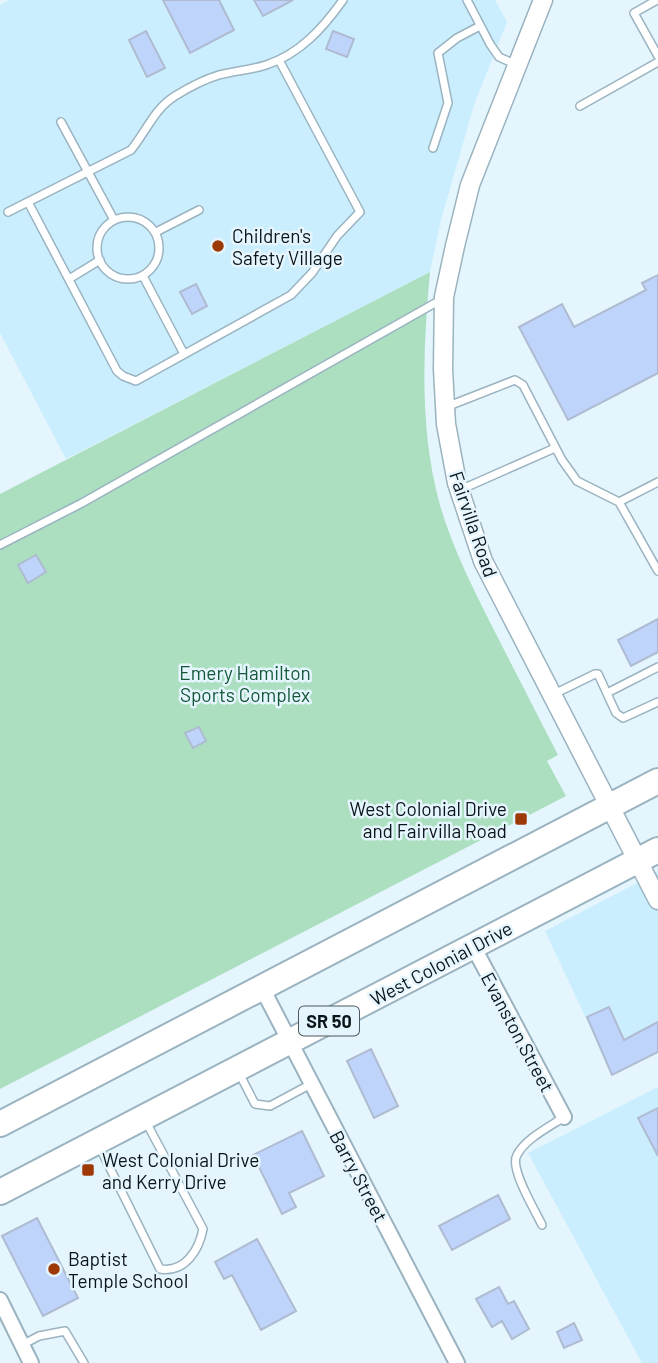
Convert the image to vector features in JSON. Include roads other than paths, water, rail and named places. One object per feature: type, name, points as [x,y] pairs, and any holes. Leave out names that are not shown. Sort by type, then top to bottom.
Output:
[{"type":"highway","points":[[0,1124],[658,781]]},
{"type":"highway","name":"West Colonial Drive","points":[[0,1192],[648,855]]},
{"type":"street","name":"Fairvilla Road","points":[[543,0],[470,185],[444,297],[446,424],[459,490],[483,561],[609,807],[648,855],[658,900]]},
{"type":"street","name":"Evanston Street","points":[[473,946],[564,1117]]},
{"type":"street","name":"Barry Street","points":[[262,988],[457,1363]]},
{"type":"street","points":[[0,1300],[31,1363]]},
{"type":"lane","points":[[8,212],[131,150],[158,111],[173,97],[216,76],[265,66],[279,60],[314,37],[343,0]]},
{"type":"lane","points":[[467,0],[499,57],[518,66]]},
{"type":"lane","points":[[657,0],[634,13],[658,56]]},
{"type":"lane","points":[[433,148],[448,103],[438,53],[457,37],[480,26]]},
{"type":"lane","points":[[28,202],[117,371],[136,381],[291,295],[312,273],[337,236],[360,212],[279,60]]},
{"type":"lane","points":[[580,106],[658,62]]},
{"type":"lane","points":[[61,122],[114,220]]},
{"type":"lane","points":[[156,232],[199,210]]},
{"type":"lane","points":[[137,218],[156,232],[159,255],[152,269],[143,276],[131,279],[116,277],[103,267],[97,245],[103,230],[114,220],[137,218]]},
{"type":"lane","points":[[69,279],[100,260]]},
{"type":"lane","points":[[143,276],[184,354]]},
{"type":"lane","points":[[0,545],[82,503],[444,297]]},
{"type":"lane","points":[[445,407],[515,380],[523,385],[555,448],[577,481],[619,502],[658,571]]},
{"type":"lane","points":[[459,490],[555,448]]},
{"type":"lane","points":[[619,502],[658,482]]},
{"type":"lane","points":[[607,693],[658,667]]},
{"type":"lane","points":[[551,695],[595,674],[617,713],[623,718],[658,702]]},
{"type":"lane","points":[[237,1069],[255,1104],[270,1106],[311,1084]]},
{"type":"lane","points":[[541,1225],[514,1166],[517,1154],[564,1117]]},
{"type":"lane","points":[[98,1142],[160,1269],[165,1270],[190,1259],[200,1244],[203,1229],[144,1118]]},
{"type":"lane","points":[[22,1345],[39,1336],[65,1331],[84,1363]]},
{"type":"place","name":"Children's Safety Village","points":[[218,246]]},
{"type":"place","name":"West Colonial Drive and Fairvilla Road","points":[[521,819]]},
{"type":"place","name":"West Colonial Drive and Kerry Drive","points":[[88,1170]]},
{"type":"place","name":"Baptist Temple School","points":[[54,1269]]},
{"type":"park label","name":"Emery Hamilton Sports Complex","points":[[245,683]]}]
